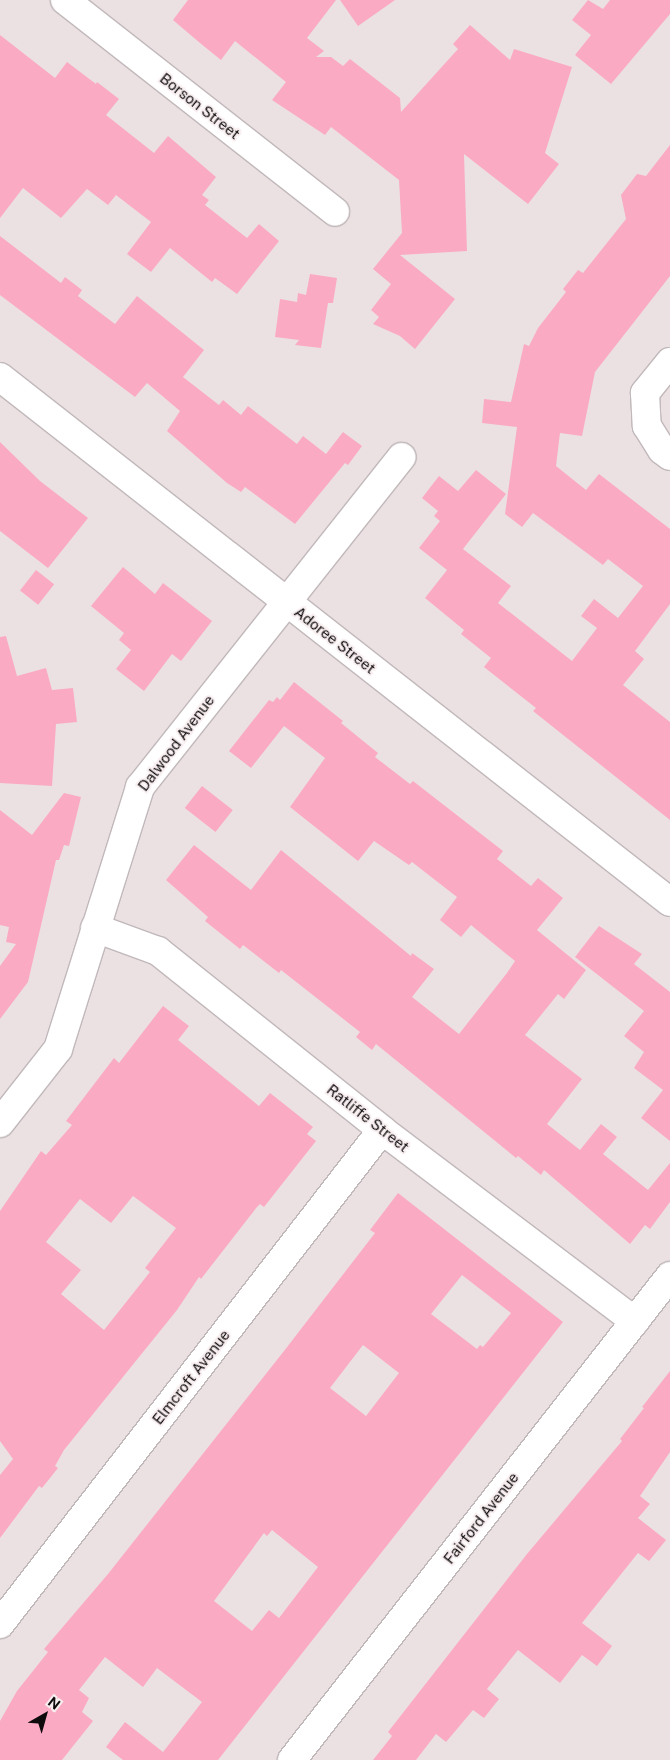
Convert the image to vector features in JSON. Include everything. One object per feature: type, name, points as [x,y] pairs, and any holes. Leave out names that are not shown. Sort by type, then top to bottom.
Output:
[{"type":"street","name":"Borson Street","points":[[65,0],[335,212]]},
{"type":"street","points":[[670,362],[645,393],[647,426],[662,450],[670,456]]},
{"type":"street","name":"Adoree Street","points":[[0,377],[670,902]]},
{"type":"street","name":"Dalwood Avenue","points":[[0,1123],[58,1049],[140,787],[402,457]]},
{"type":"street","name":"Ratliffe Street","points":[[95,928],[158,951],[382,1130],[635,1321]]},
{"type":"street","name":"Elmcroft Avenue","points":[[0,1624],[382,1130]]},
{"type":"street","name":"Fairford Avenue","points":[[292,1760],[670,1276]]},
{"type":"building","points":[[188,0],[336,0],[307,38],[324,51],[316,57],[331,57],[343,66],[350,59],[400,98],[401,112],[458,49],[453,44],[470,25],[510,60],[514,49],[572,67],[545,153],[559,164],[528,204],[464,154],[467,251],[400,255],[455,299],[415,349],[400,336],[373,324],[379,317],[371,310],[391,284],[373,269],[402,233],[399,180],[331,127],[325,135],[272,100],[286,82],[235,41],[221,60],[173,20]]},
{"type":"building","points":[[340,0],[395,0],[358,26]]},
{"type":"building","points":[[588,0],[603,9],[610,0],[670,0],[670,14],[611,84],[575,55],[591,35],[572,20]]},
{"type":"building","points":[[0,35],[55,78],[67,62],[96,84],[97,82],[119,99],[106,115],[154,153],[168,136],[216,177],[202,195],[209,200],[205,205],[247,238],[259,224],[279,241],[237,294],[215,278],[212,282],[170,248],[151,272],[127,254],[151,222],[116,195],[108,205],[87,189],[61,218],[23,188],[0,218]]},
{"type":"building","points":[[670,145],[670,276],[595,372],[582,436],[560,433],[556,466],[586,490],[599,474],[670,529],[670,604],[635,651],[644,659],[623,685],[670,722],[670,820],[533,711],[536,708],[484,667],[491,658],[461,634],[464,630],[425,598],[447,570],[419,548],[440,521],[434,516],[438,511],[422,498],[439,476],[458,491],[476,470],[506,494],[463,549],[511,586],[498,603],[572,661],[597,628],[581,616],[594,599],[618,618],[643,586],[608,559],[603,565],[533,513],[522,527],[505,514],[517,427],[482,423],[484,399],[511,402],[524,344],[529,346],[538,328],[566,292],[563,289],[578,270],[583,273],[626,219],[621,195],[637,174],[646,176]]},
{"type":"building","points":[[0,236],[61,283],[65,277],[82,290],[78,296],[115,324],[137,296],[204,350],[183,377],[219,405],[223,400],[241,415],[248,406],[297,444],[303,436],[326,454],[343,432],[362,446],[348,465],[345,463],[295,524],[245,487],[241,492],[227,483],[167,431],[180,411],[147,383],[135,397],[0,295]]},
{"type":"building","points":[[310,274],[337,278],[333,303],[328,303],[321,348],[295,345],[299,340],[275,337],[280,299],[297,302],[298,293],[306,295]]},
{"type":"building","points":[[0,442],[40,481],[88,518],[48,568],[0,531]]},
{"type":"building","points":[[123,567],[155,594],[163,583],[212,621],[181,661],[172,654],[144,691],[116,669],[131,650],[119,640],[124,633],[91,606]]},
{"type":"building","points":[[36,570],[54,584],[38,605],[20,590]]},
{"type":"building","points":[[6,636],[17,676],[46,668],[52,690],[73,688],[77,722],[56,724],[52,786],[0,783],[0,637]]},
{"type":"building","points":[[294,682],[343,721],[341,723],[378,753],[375,757],[410,784],[413,781],[503,851],[497,859],[531,886],[538,878],[563,898],[537,930],[586,970],[564,999],[558,994],[525,1035],[582,1079],[547,1124],[580,1150],[601,1124],[617,1137],[603,1154],[648,1190],[670,1163],[670,1202],[650,1229],[645,1225],[630,1244],[544,1170],[541,1175],[518,1156],[516,1158],[376,1044],[372,1050],[356,1037],[360,1032],[281,970],[279,973],[243,945],[240,949],[205,921],[208,917],[166,880],[194,845],[251,890],[281,850],[411,956],[412,953],[434,969],[412,997],[459,1034],[515,961],[471,925],[461,937],[440,920],[457,897],[412,862],[409,865],[374,841],[358,861],[290,807],[325,758],[284,726],[251,768],[229,751],[269,700],[273,702],[277,697],[280,700]]},
{"type":"building","points":[[202,786],[233,810],[215,832],[185,808]]},
{"type":"building","points":[[64,793],[81,797],[69,846],[64,845],[59,860],[56,860],[28,982],[0,1019],[0,966],[16,944],[6,942],[9,927],[0,925],[0,810],[32,835]]},
{"type":"building","points":[[599,926],[642,954],[634,964],[670,992],[670,1141],[641,1118],[663,1090],[634,1068],[644,1052],[624,1036],[644,1011],[575,957]]},
{"type":"building","points":[[163,1006],[189,1026],[178,1040],[259,1106],[270,1093],[313,1127],[307,1134],[316,1141],[264,1207],[260,1204],[257,1207],[201,1279],[199,1277],[177,1310],[64,1450],[55,1466],[58,1468],[42,1488],[39,1486],[0,1538],[0,1475],[13,1459],[0,1441],[0,1211],[41,1151],[46,1155],[72,1125],[66,1121],[114,1058],[119,1063]],"holes":[[[133,1196],[176,1228],[145,1268],[150,1272],[104,1330],[61,1294],[81,1270],[46,1242],[80,1199],[111,1223]]]},
{"type":"building","points":[[398,1193],[563,1322],[218,1760],[123,1760],[106,1747],[125,1722],[163,1752],[202,1702],[157,1668],[143,1687],[105,1657],[79,1690],[89,1698],[82,1712],[93,1721],[62,1760],[0,1760],[0,1721],[17,1691],[48,1652],[44,1649],[108,1574],[284,1351],[375,1233],[370,1230]],"holes":[[[462,1275],[511,1313],[483,1347],[480,1345],[477,1349],[431,1314]],[[363,1345],[399,1373],[366,1416],[330,1388]],[[272,1530],[318,1567],[279,1618],[269,1610],[252,1631],[214,1601],[264,1533],[267,1536]]]},
{"type":"building","points":[[670,1371],[670,1452],[640,1496],[650,1504],[638,1518],[666,1540],[649,1561],[638,1553],[582,1623],[612,1646],[597,1666],[582,1655],[560,1683],[518,1650],[487,1689],[499,1699],[484,1718],[473,1710],[446,1742],[436,1734],[416,1760],[373,1760],[392,1736],[388,1732],[527,1554],[622,1441],[620,1439]]}]
